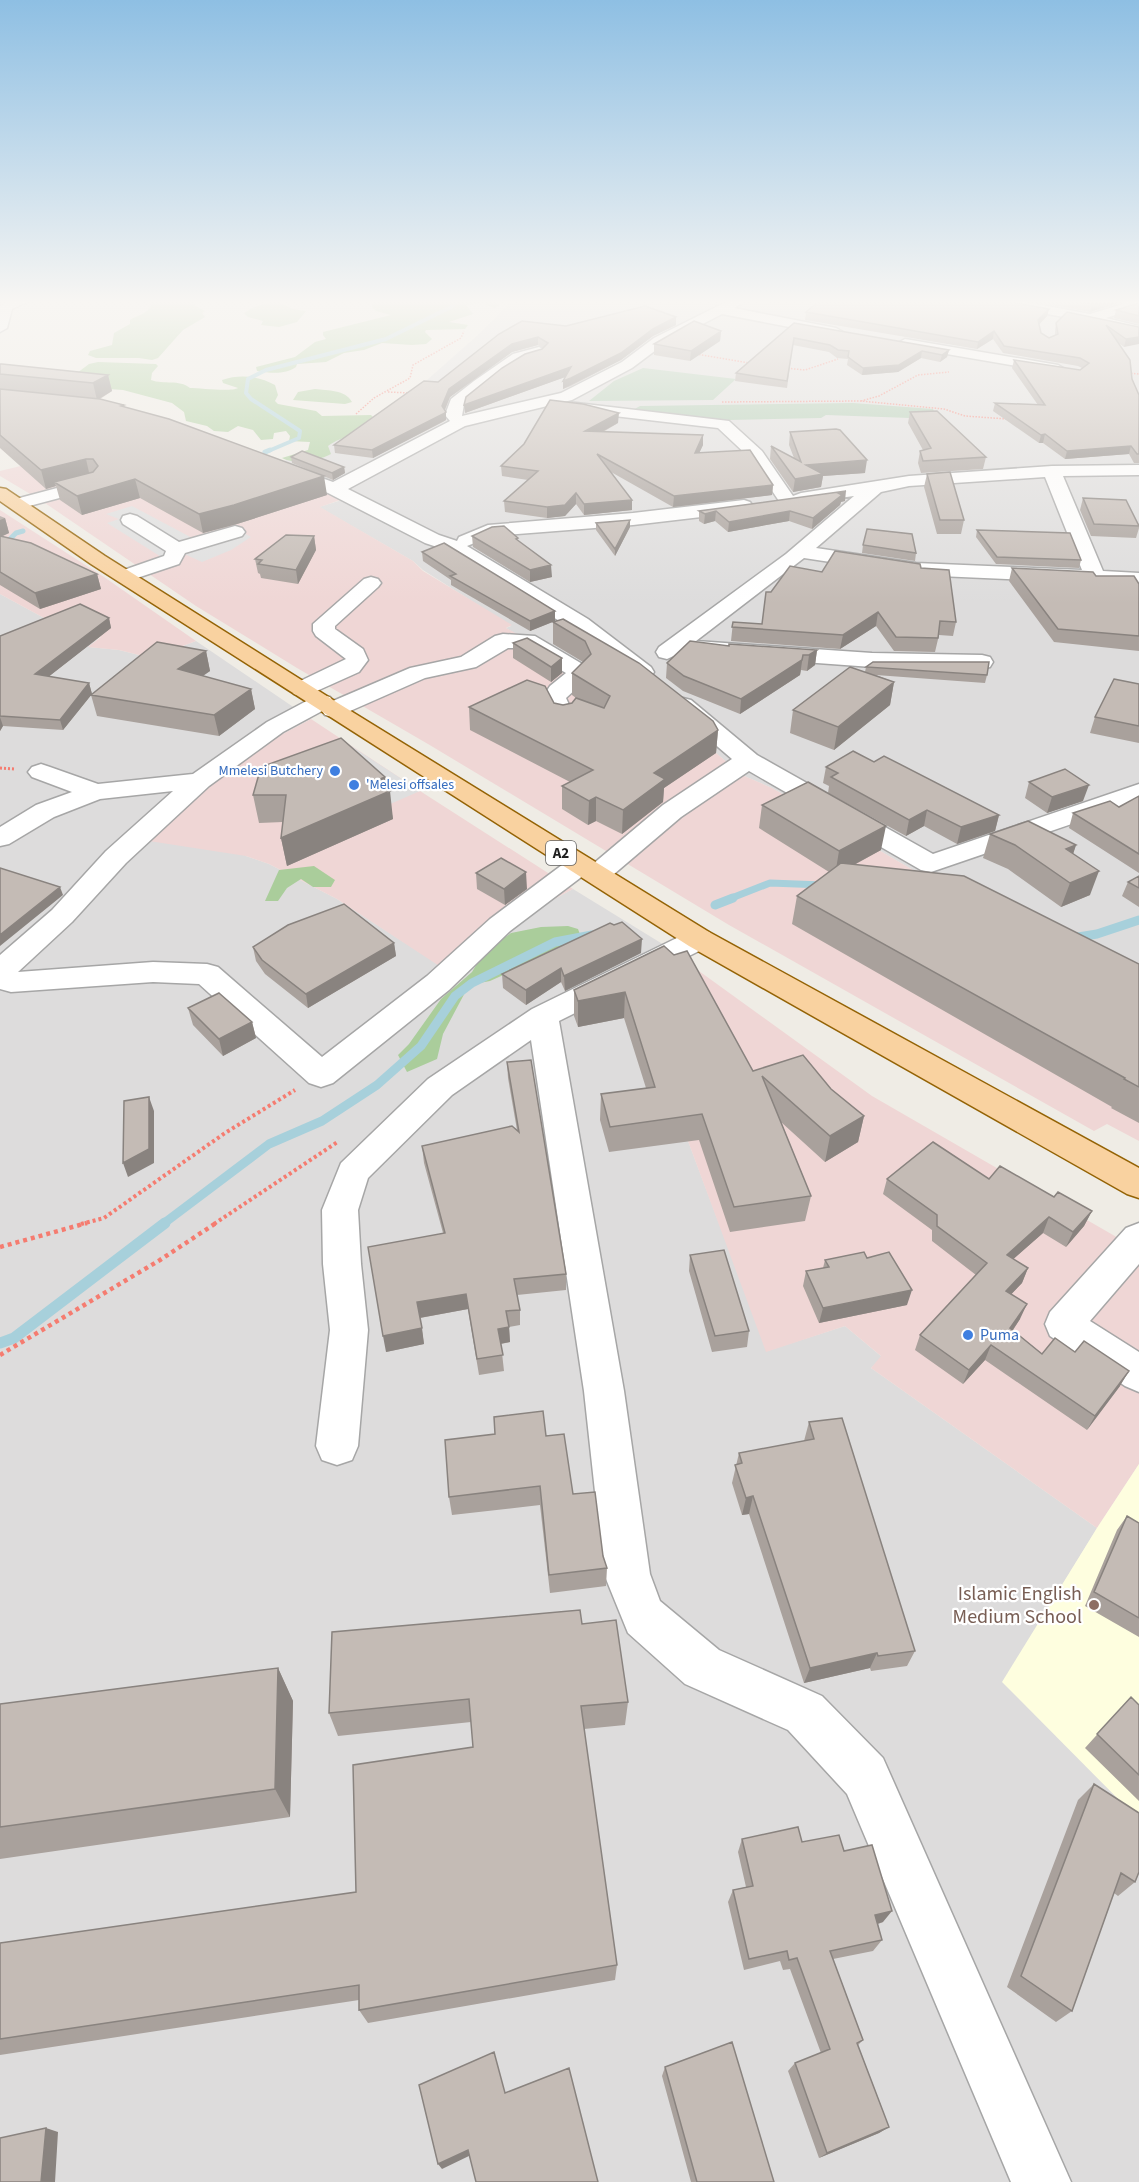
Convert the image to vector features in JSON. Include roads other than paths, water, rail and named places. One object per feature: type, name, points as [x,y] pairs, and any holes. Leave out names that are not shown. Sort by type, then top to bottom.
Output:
[{"type":"main road","name":"A2","points":[[14,507],[699,939],[1139,1184]]},
{"type":"street","points":[[458,401],[453,415],[459,423]]},
{"type":"street","points":[[334,489],[459,423],[550,401]]},
{"type":"street","points":[[536,404],[723,424],[756,456],[787,500]]},
{"type":"street","points":[[267,463],[334,489],[432,540],[453,546],[580,624],[656,683],[748,760],[931,864],[962,885]]},
{"type":"street","points":[[453,546],[488,531],[698,513],[875,489],[909,481],[1052,471],[1139,470]]},
{"type":"street","points":[[1052,471],[1095,578]]},
{"type":"street","points":[[14,507],[91,484]]},
{"type":"street","points":[[656,683],[676,646],[800,552],[875,489]]},
{"type":"street","points":[[130,520],[177,549],[235,532]]},
{"type":"street","points":[[125,576],[172,560],[177,549]]},
{"type":"street","points":[[800,552],[916,569],[1139,579]]},
{"type":"street","points":[[0,971],[62,916],[116,857],[200,781],[276,727],[319,700],[351,667],[357,660],[355,654],[324,631],[324,624],[371,583]]},
{"type":"street","points":[[319,700],[468,662],[503,641],[517,640],[527,641],[576,670],[578,677],[558,691],[554,699],[563,718]]},
{"type":"street","points":[[676,646],[850,659],[982,662]]},
{"type":"street","points":[[0,979],[11,982],[153,972],[207,974],[321,1075],[438,983],[500,925],[588,870],[748,760]]},
{"type":"street","points":[[41,772],[96,792]]},
{"type":"street","points":[[0,838],[45,811],[96,792],[200,781]]},
{"type":"street","points":[[931,864],[1139,792]]},
{"type":"street","points":[[337,1446],[349,1330],[342,1264],[340,1210],[354,1172],[440,1087],[543,1016],[699,939]]},
{"type":"street","points":[[543,1016],[604,1391],[627,1574],[644,1617],[702,1667],[805,1713],[865,1776],[1041,2182]]},
{"type":"street","points":[[1139,1238],[1064,1324],[1139,1374]]},
{"type":"waterway","points":[[254,401],[300,431],[299,438],[266,452]]},
{"type":"waterway","points":[[265,452],[270,450]]},
{"type":"waterway","points":[[0,549],[16,533],[23,531]]},
{"type":"waterway","points":[[729,899],[770,883],[823,885]]},
{"type":"waterway","points":[[715,905],[733,898]]},
{"type":"waterway","points":[[1072,938],[1097,934],[1139,920]]},
{"type":"waterway","points":[[163,1224],[269,1144],[322,1121],[377,1085],[421,1046],[455,996],[472,983],[555,942],[592,935]]},
{"type":"waterway","points":[[0,1343],[14,1338],[165,1223]]},
{"type":"place","name":"Mmelesi Butchery","points":[[335,771]]},
{"type":"place","name":"'Melesi offsales","points":[[354,785]]},
{"type":"place","name":"Puma","points":[[968,1335]]},
{"type":"place","name":"Islamic English Medium School","points":[[1094,1605]]}]
